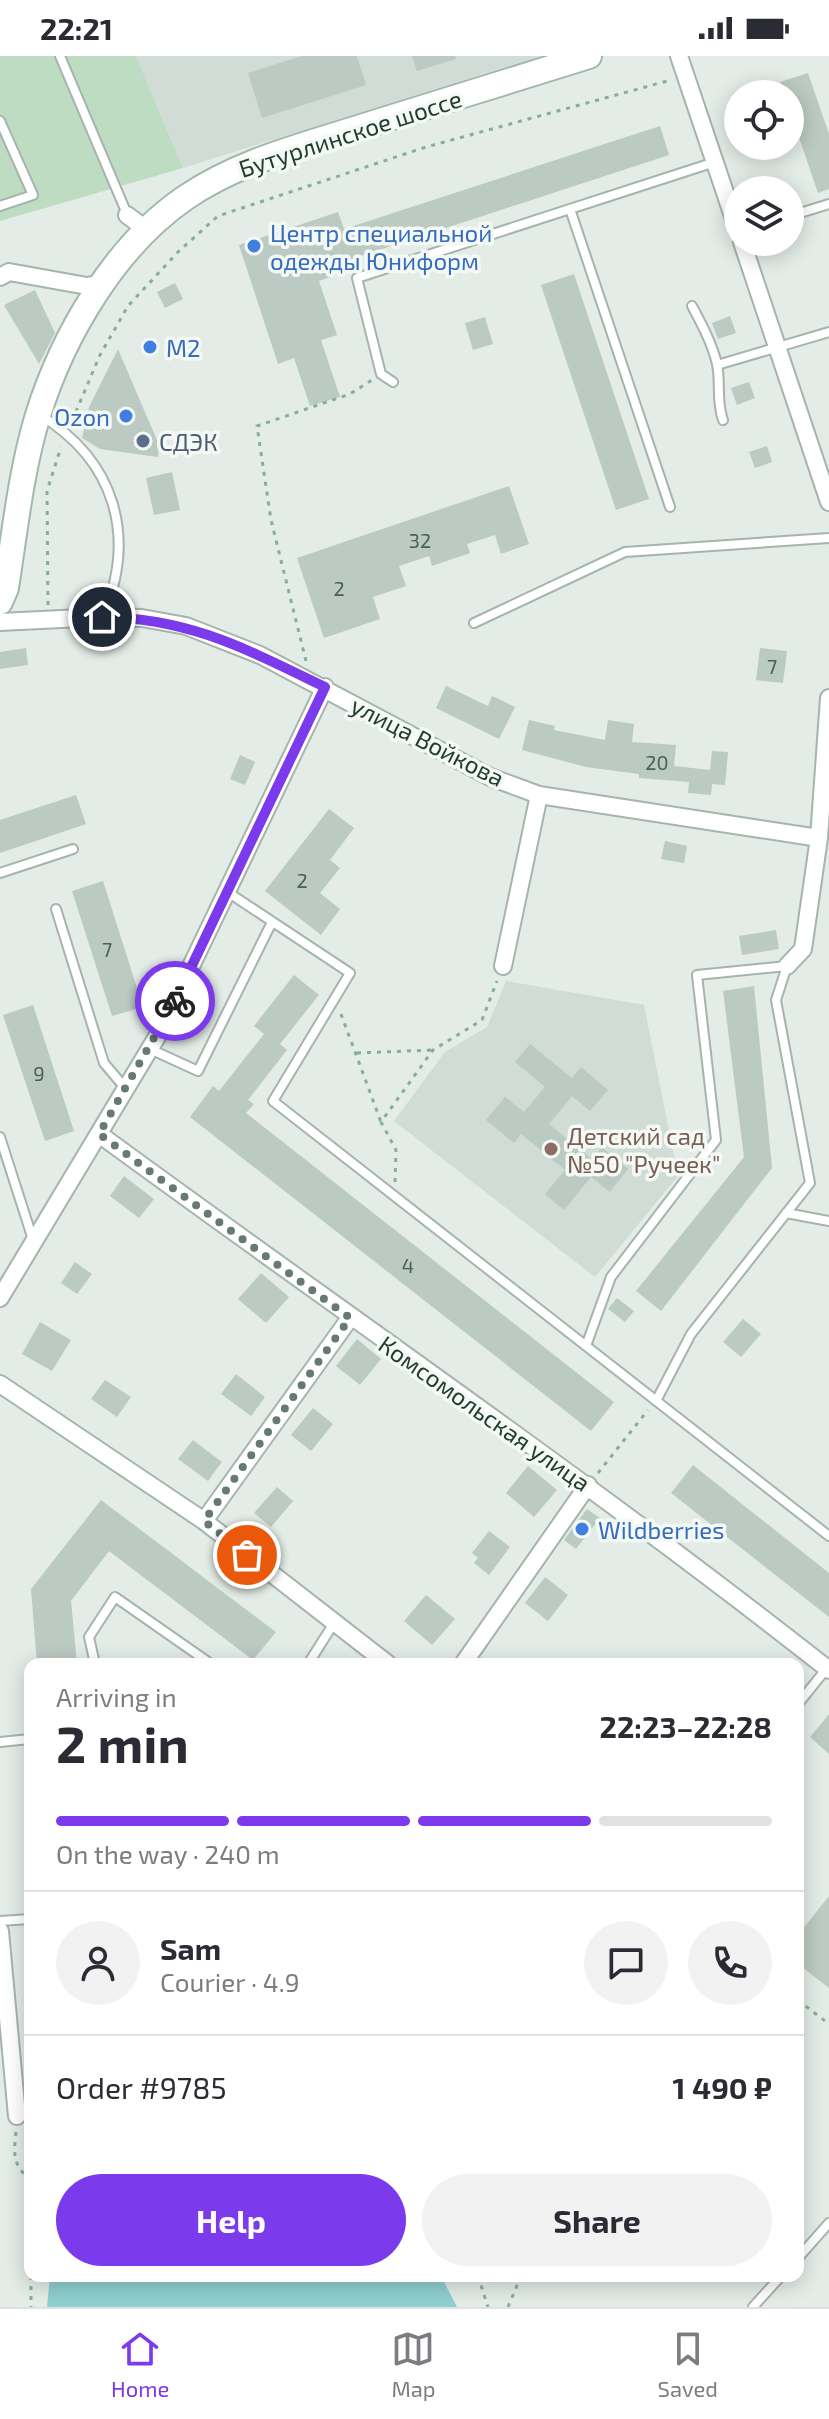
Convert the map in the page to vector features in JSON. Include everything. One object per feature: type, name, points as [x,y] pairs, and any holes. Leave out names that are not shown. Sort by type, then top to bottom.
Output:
[{"type":"main road","name":"Бутурлинское шоссе","points":[[0,602],[6,588],[24,468],[39,414],[62,355],[103,283],[147,230],[184,198],[246,163],[589,56]]},
{"type":"street","points":[[679,56],[724,189]]},
{"type":"street","points":[[127,215],[147,230]]},
{"type":"street","points":[[747,256],[829,502]]},
{"type":"street","points":[[0,277],[9,272],[87,286],[103,283]]},
{"type":"street","name":"улица Войкова","points":[[0,622],[102,617],[142,618],[186,626],[318,684],[490,777],[539,795],[824,841]]},
{"type":"street","points":[[0,1298],[150,1049],[229,893],[318,684]]},
{"type":"street","points":[[787,966],[803,949],[824,841],[829,698]]},
{"type":"street","points":[[503,966],[539,795]]},
{"type":"street","name":"Комсомольская улица","points":[[99,1134],[350,1318],[588,1485],[828,1669]]},
{"type":"street","points":[[204,1521],[350,1318]]},
{"type":"street","points":[[0,1384],[204,1521],[380,1658]]},
{"type":"street","points":[[467,1658],[588,1485]]},
{"type":"street","points":[[0,1931],[17,2116]]},
{"type":"lane","points":[[60,56],[127,215]]},
{"type":"lane","points":[[0,121],[33,195],[0,206]]},
{"type":"lane","points":[[393,382],[381,374],[357,278],[715,162]]},
{"type":"lane","points":[[804,212],[829,204]]},
{"type":"lane","points":[[570,209],[670,507]]},
{"type":"lane","points":[[692,306],[709,339],[717,365],[717,404],[723,420]]},
{"type":"lane","points":[[717,365],[829,332]]},
{"type":"lane","points":[[39,414],[67,433],[110,488],[119,536],[117,584],[102,617]]},
{"type":"lane","points":[[474,623],[625,552],[829,538]]},
{"type":"lane","points":[[0,873],[73,849]]},
{"type":"lane","points":[[229,893],[350,973],[273,1101],[829,1536]]},
{"type":"lane","points":[[56,909],[104,1063],[126,1089]]},
{"type":"lane","points":[[150,1049],[198,1071],[272,922]]},
{"type":"lane","points":[[586,1346],[611,1277],[716,1140],[697,975],[787,966],[776,1000],[810,1183],[691,1334],[656,1401]]},
{"type":"lane","points":[[0,1137],[34,1243]]},
{"type":"lane","points":[[786,1213],[829,1221]]},
{"type":"lane","points":[[94,1658],[89,1637],[115,1597],[202,1658]]},
{"type":"lane","points":[[312,1658],[334,1623]]},
{"type":"lane","points":[[804,1697],[828,1669]]},
{"type":"lane","points":[[0,1742],[24,1740]]},
{"type":"lane","points":[[0,1921],[24,1919]]},
{"type":"lane","points":[[804,2252],[828,2227]]},
{"type":"lane","points":[[753,2307],[776,2282]]},
{"type":"path","points":[[49,619],[47,491],[54,462],[100,355],[128,306],[178,252],[218,216],[426,147],[686,76]]},
{"type":"path","points":[[318,684],[271,520],[257,426],[350,394],[381,374]]},
{"type":"path","points":[[381,1122],[433,1050],[482,1020],[503,966]]},
{"type":"path","points":[[334,1000],[357,1053],[381,1122],[396,1150],[394,1196]]},
{"type":"path","points":[[357,1053],[433,1050]]},
{"type":"path","points":[[588,1485],[656,1401]]},
{"type":"path","points":[[804,2005],[829,2024]]},
{"type":"path","points":[[17,2116],[14,2155],[19,2170],[24,2174]]},
{"type":"path","points":[[31,2282],[31,2307]]},
{"type":"path","points":[[480,2282],[488,2307]]},
{"type":"path","points":[[508,2307],[518,2282]]},
{"type":"shaded area","points":[[136,56],[540,56],[183,168]]},
{"type":"shaded area","name":"Детский сад №50 \"Ручеек\"","points":[[506,981],[644,1005],[678,1176],[595,1277],[394,1121],[445,1052],[487,1027]]},
{"type":"green space","points":[[0,56],[136,56],[183,168],[0,221]]},
{"type":"water","points":[[49,2282],[444,2282],[457,2307],[47,2307]]},
{"type":"building","points":[[302,56],[357,56],[366,85],[262,118],[248,73]]},
{"type":"building","points":[[412,56],[455,56],[456,59],[417,71]]},
{"type":"building","points":[[808,73],[829,134],[829,189],[818,193],[804,152],[804,80],[786,80]]},
{"type":"building","points":[[660,126],[669,155],[330,266],[333,276],[319,281],[337,335],[321,340],[340,397],[310,406],[294,358],[278,364],[239,245],[338,212],[344,229]]},
{"type":"building","points":[[574,274],[649,499],[616,510],[541,285]]},
{"type":"building","points":[[175,283],[183,299],[165,308],[157,292]]},
{"type":"building","points":[[35,290],[55,333],[39,364],[4,305]]},
{"type":"building","points":[[730,316],[736,333],[718,339],[712,323]]},
{"type":"building","points":[[485,317],[493,344],[473,350],[465,323]]},
{"type":"building","points":[[118,349],[159,445],[158,457],[100,449],[82,438],[89,407]]},
{"type":"building","points":[[749,382],[755,398],[737,405],[731,388]]},
{"type":"building","points":[[767,446],[772,462],[755,468],[749,452]]},
{"type":"building","points":[[172,472],[180,510],[154,515],[146,478]]},
{"type":"building","points":[[509,486],[529,544],[501,554],[495,535],[467,544],[470,553],[432,566],[429,556],[399,566],[406,586],[373,597],[380,619],[324,638],[297,558]]},
{"type":"building","points":[[26,648],[28,665],[0,669],[0,652]]},
{"type":"building","points":[[760,648],[787,651],[783,683],[756,680]]},
{"type":"building","points":[[446,686],[488,706],[492,696],[515,707],[499,739],[436,708]]},
{"type":"building","points":[[529,720],[555,726],[554,730],[605,740],[608,720],[634,724],[632,742],[676,745],[674,766],[710,770],[712,751],[728,752],[725,785],[712,784],[711,795],[688,793],[689,782],[639,778],[639,774],[586,767],[522,750]]},
{"type":"building","points":[[240,755],[255,762],[245,785],[230,779]]},
{"type":"building","points":[[76,795],[86,824],[0,853],[0,820]]},
{"type":"building","points":[[329,809],[354,828],[330,860],[340,868],[320,893],[340,909],[321,935],[265,891]]},
{"type":"building","points":[[665,841],[687,846],[684,863],[661,859]]},
{"type":"building","points":[[103,881],[143,1007],[112,1016],[72,891]]},
{"type":"building","points":[[776,930],[779,949],[742,955],[739,936]]},
{"type":"building","points":[[294,975],[319,995],[280,1044],[287,1050],[248,1100],[254,1104],[246,1113],[614,1402],[591,1431],[190,1117],[213,1086],[219,1091],[264,1034],[254,1026]]},
{"type":"building","points":[[754,986],[772,1168],[661,1311],[636,1291],[744,1157],[723,991]]},
{"type":"building","points":[[33,1005],[74,1131],[45,1141],[3,1015]]},
{"type":"building","points":[[530,1044],[572,1078],[581,1067],[608,1090],[590,1111],[572,1096],[549,1124],[592,1159],[602,1147],[628,1169],[610,1192],[591,1177],[564,1210],[545,1194],[565,1170],[521,1134],[514,1143],[486,1120],[505,1097],[524,1112],[545,1087],[515,1062]]},
{"type":"building","points":[[124,1176],[154,1199],[139,1218],[110,1196]]},
{"type":"building","points":[[75,1262],[92,1274],[77,1294],[61,1283]]},
{"type":"building","points":[[261,1273],[289,1297],[266,1323],[238,1299]]},
{"type":"building","points":[[617,1298],[634,1311],[625,1322],[608,1309]]},
{"type":"building","points":[[743,1319],[761,1334],[741,1357],[723,1342]]},
{"type":"building","points":[[40,1322],[71,1340],[52,1371],[22,1354]]},
{"type":"building","points":[[357,1339],[381,1359],[360,1385],[336,1366]]},
{"type":"building","points":[[236,1374],[265,1397],[251,1416],[221,1394]]},
{"type":"building","points":[[105,1380],[131,1397],[117,1417],[91,1399]]},
{"type":"building","points":[[313,1408],[333,1424],[311,1451],[291,1435]]},
{"type":"building","points":[[193,1440],[222,1462],[208,1481],[178,1459]]},
{"type":"building","points":[[693,1465],[829,1573],[829,1617],[671,1493]]},
{"type":"building","points":[[528,1466],[557,1490],[534,1517],[506,1493]]},
{"type":"building","points":[[277,1487],[293,1501],[271,1527],[254,1513]]},
{"type":"building","points":[[101,1500],[276,1632],[255,1658],[250,1658],[109,1551],[71,1601],[76,1658],[37,1658],[31,1589]]},
{"type":"building","name":"Wildberries","points":[[587,1509],[600,1518],[576,1549],[564,1540]]},
{"type":"building","points":[[489,1531],[510,1547],[489,1575],[474,1563],[478,1558],[472,1553]]},
{"type":"building","points":[[545,1577],[568,1595],[548,1621],[525,1603]]},
{"type":"building","points":[[426,1595],[455,1619],[432,1645],[404,1621]]},
{"type":"building","points":[[829,1714],[829,1754],[810,1737]]},
{"type":"building","points":[[829,1896],[829,1988],[804,1969],[804,1927]]},
{"type":"way so far","points":[[175,1001],[99,1134],[350,1318],[204,1521],[247,1555]]},
{"type":"place","name":"Центр специальной одежды Юниформ","points":[[254,246]]},
{"type":"place","name":"М2","points":[[150,347]]},
{"type":"place","name":"Ozon","points":[[126,416]]},
{"type":"place","name":"СДЭК","points":[[143,441]]},
{"type":"place","name":"Детский сад №50 \"Ручеек\"","points":[[551,1149]]},
{"type":"place","name":"Wildberries","points":[[582,1529]]},
{"type":"route","points":[[102,617],[142,618],[186,626],[260,655],[325,687],[175,1001]]}]
